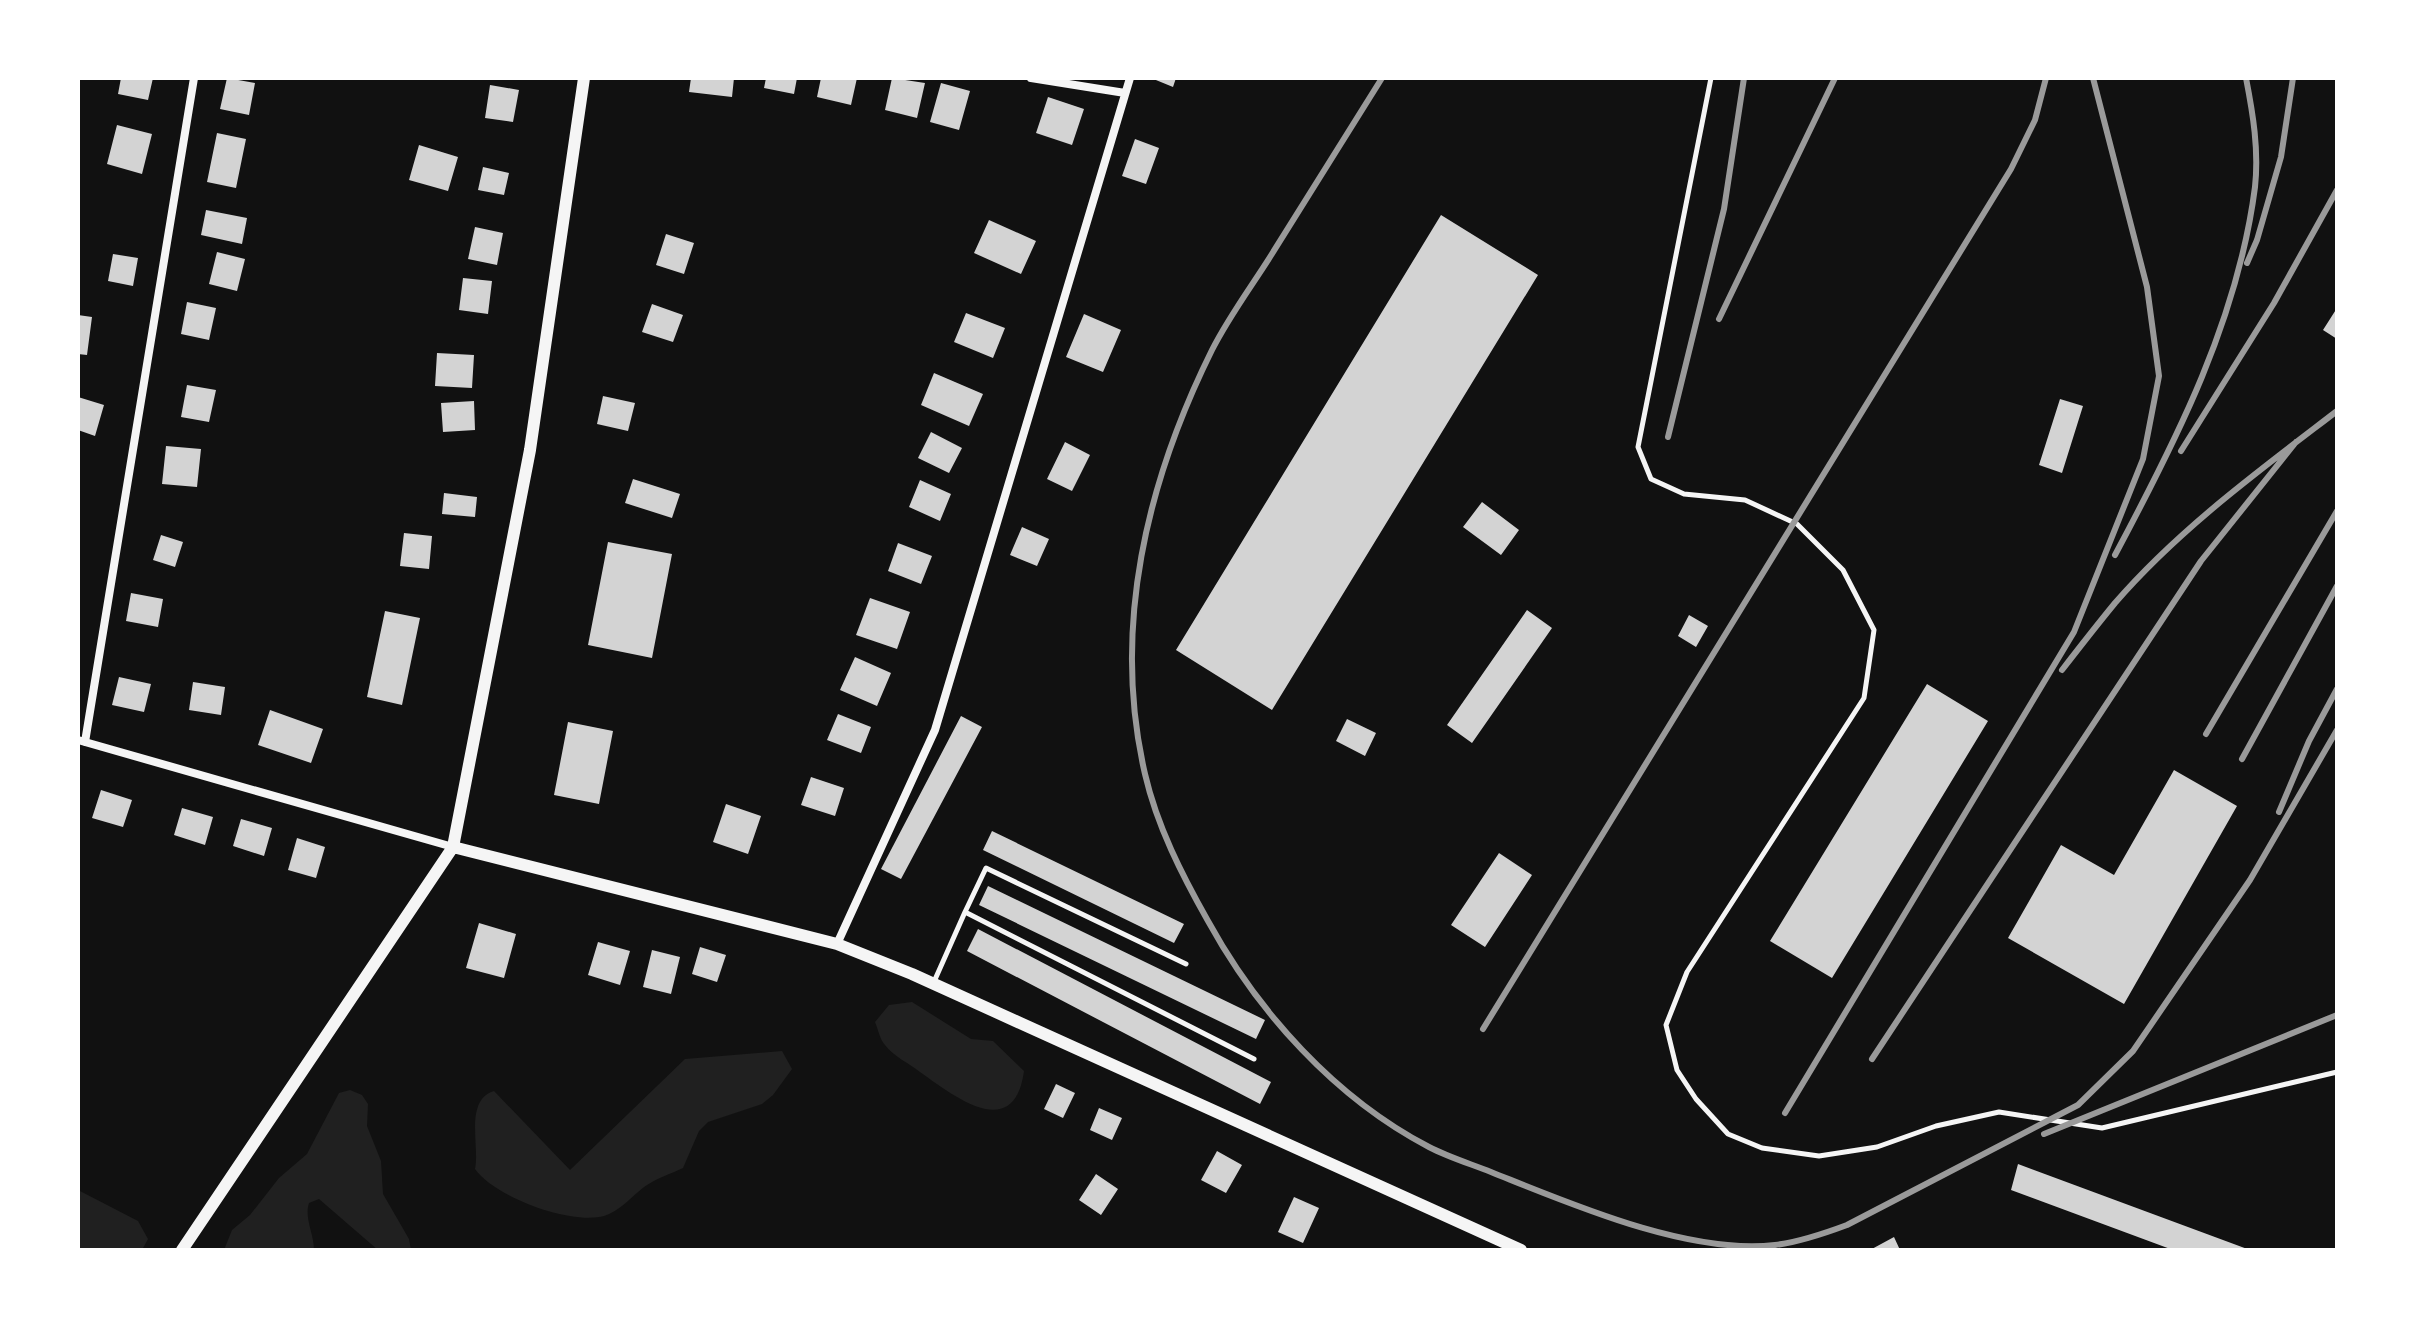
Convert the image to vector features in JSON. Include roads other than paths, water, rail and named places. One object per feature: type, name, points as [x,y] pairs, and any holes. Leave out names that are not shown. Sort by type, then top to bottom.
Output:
[{"type":"street","points":[[194,78],[82,741],[453,847],[837,944],[933,984],[1521,1250]]},
{"type":"street","points":[[182,1250],[453,847],[530,450],[584,78]]},
{"type":"street","points":[[1031,78],[1125,93]]},
{"type":"street","points":[[837,944],[935,730],[1130,78]]},
{"type":"lane","points":[[1711,78],[1638,447],[1651,479],[1684,494],[1745,500],[1797,524],[1843,570],[1874,630],[1864,698],[1687,972],[1666,1025],[1677,1070],[1696,1099],[1728,1134],[1762,1148],[1819,1156],[1877,1147],[1936,1126],[1999,1112],[2102,1128],[2337,1072]]},
{"type":"lane","points":[[933,984],[986,868],[1186,964]]},
{"type":"lane","points":[[965,912],[1254,1059]]},
{"type":"railway","points":[[1382,78],[1225,326],[1189,400],[1169,451],[1141,556],[1134,610],[1132,665],[1135,719],[1150,793],[1171,850],[1208,921],[1250,988],[1302,1050],[1362,1104],[1395,1127],[1452,1157],[1593,1212],[1668,1235],[1741,1246],[1775,1245],[1847,1225],[2078,1105],[2133,1051],[2250,880],[2337,730]]},
{"type":"railway","points":[[1668,437],[1724,209],[1744,78]]},
{"type":"railway","points":[[1719,319],[1835,78]]},
{"type":"railway","points":[[1483,1029],[2011,169],[2035,120],[2046,78]]},
{"type":"railway","points":[[1785,1113],[2074,632],[2143,459],[2159,376],[2147,287],[2093,78]]},
{"type":"railway","points":[[2115,555],[2161,467],[2202,377],[2235,284],[2247,236],[2256,173],[2255,132],[2246,78]]},
{"type":"railway","points":[[2247,263],[2257,240],[2281,157],[2293,78]]},
{"type":"railway","points":[[2181,451],[2274,303],[2337,190]]},
{"type":"railway","points":[[2062,670],[2115,603],[2166,550],[2221,501],[2337,411]]},
{"type":"railway","points":[[1872,1059],[2201,561],[2296,442]]},
{"type":"railway","points":[[2206,734],[2337,511]]},
{"type":"railway","points":[[2242,759],[2337,586]]},
{"type":"railway","points":[[2279,812],[2309,741],[2337,689]]},
{"type":"railway","points":[[2044,1134],[2337,1015]]}]
